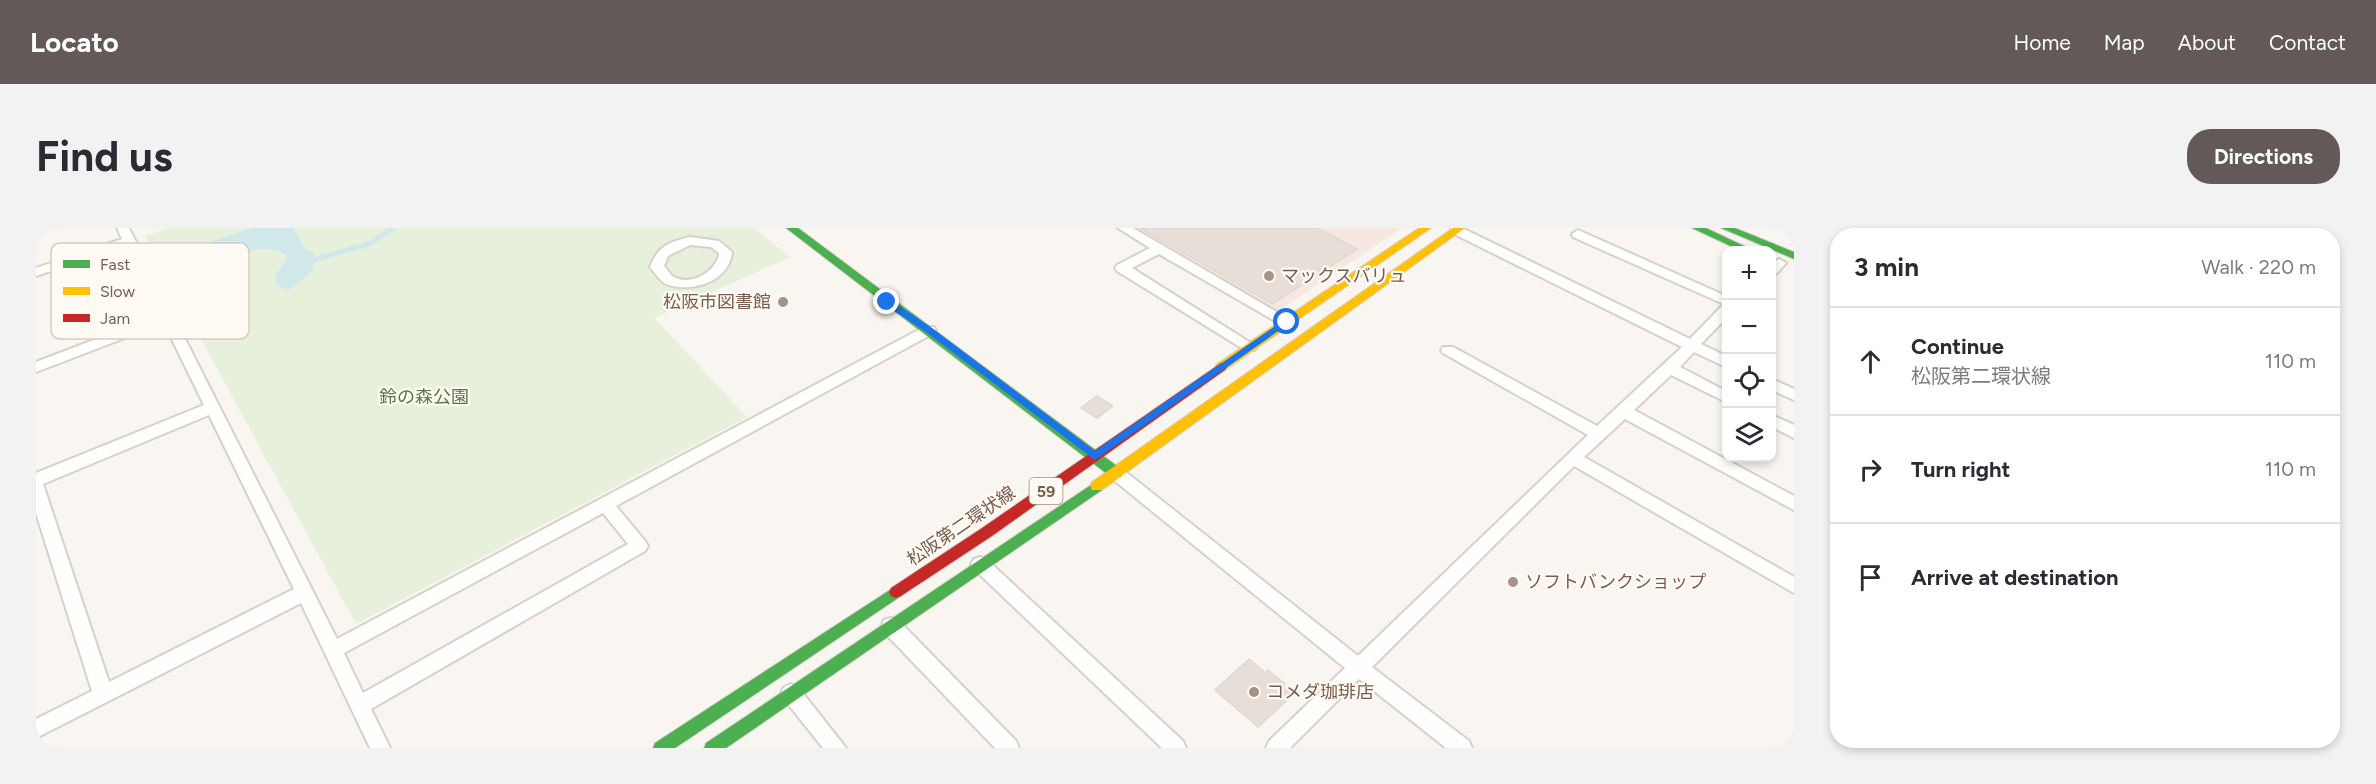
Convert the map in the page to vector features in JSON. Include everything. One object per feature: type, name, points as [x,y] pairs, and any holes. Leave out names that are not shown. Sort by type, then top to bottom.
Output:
[{"type":"main road","points":[[790,228],[887,302],[929,330],[1116,473]]},
{"type":"main road","name":"松阪第二環状線","points":[[661,748],[987,532],[1250,347],[1426,228]]},
{"type":"main road","points":[[1697,228],[1740,246]]},
{"type":"main road","points":[[1726,228],[1794,256]]},
{"type":"main road","name":"59","points":[[712,748],[1116,473],[1458,229]]},
{"type":"main road","points":[[1776,264],[1794,269]]},
{"type":"street","points":[[1124,228],[1287,322]]},
{"type":"street","points":[[1458,229],[1722,360]]},
{"type":"street","points":[[105,243],[126,234]]},
{"type":"street","points":[[1578,234],[1724,300]]},
{"type":"street","points":[[702,241],[720,248],[727,260],[717,274],[708,278],[686,283],[675,281],[666,278],[657,267],[662,254],[679,244],[702,241]]},
{"type":"street","points":[[1159,249],[1122,268],[1250,347]]},
{"type":"street","points":[[36,272],[51,266]]},
{"type":"street","points":[[1276,748],[1573,458],[1670,368],[1722,314]]},
{"type":"street","points":[[333,650],[929,330]]},
{"type":"street","points":[[36,367],[109,339]]},
{"type":"street","points":[[178,339],[305,592],[380,748]]},
{"type":"street","points":[[1448,350],[1598,434]]},
{"type":"street","points":[[1670,368],[1722,395]]},
{"type":"street","points":[[1776,386],[1794,395]]},
{"type":"street","points":[[36,480],[212,408]]},
{"type":"street","points":[[1623,411],[1794,504]]},
{"type":"street","points":[[1776,422],[1794,432]]},
{"type":"street","points":[[1573,458],[1794,586]]},
{"type":"street","points":[[1116,473],[1279,606],[1462,748]]},
{"type":"street","points":[[36,487],[104,695]]},
{"type":"street","points":[[358,706],[639,546],[606,505]]},
{"type":"street","points":[[980,564],[1176,748]]},
{"type":"street","points":[[36,729],[305,592]]},
{"type":"street","points":[[891,626],[1009,748]]},
{"type":"street","points":[[791,693],[836,748]]},
{"type":"shaded area","name":"マックスバリュ","points":[[1135,228],[1402,228],[1278,311]]},
{"type":"green space","name":"鈴の森公園","points":[[169,228],[754,228],[790,257],[654,318],[747,417],[356,624],[201,339],[249,339],[249,243],[149,243],[145,236]]},
{"type":"water","points":[[252,228],[293,228],[306,250],[313,252],[314,257],[319,256],[317,259],[321,260],[314,263],[312,271],[289,290],[275,283],[277,273],[287,259],[286,255],[270,249],[249,253],[249,243],[210,243]]},
{"type":"building","name":"マックスバリュ","points":[[1140,228],[1318,228],[1357,249],[1272,304]]},
{"type":"building","points":[[1097,396],[1113,406],[1097,418],[1081,408]]},
{"type":"building","name":"コメダ珈琲店","points":[[1249,659],[1266,673],[1268,670],[1285,684],[1283,687],[1293,695],[1258,727],[1215,690]]},
{"type":"waterway","points":[[317,259],[371,243],[393,228]]},
{"type":"traffic: fast","points":[[791,228],[1116,473]]},
{"type":"traffic: fast","points":[[1697,228],[1739,246]]},
{"type":"traffic: fast","points":[[1726,228],[1794,256]]},
{"type":"traffic: fast","points":[[712,748],[1097,486]]},
{"type":"traffic: fast","points":[[661,748],[896,592]]},
{"type":"traffic: slow","points":[[1221,367],[1426,228]]},
{"type":"traffic: slow","points":[[1097,486],[1460,228]]},
{"type":"traffic: jam","points":[[896,592],[987,532],[1221,367]]},
{"type":"place","name":"マックスバリュ","points":[[1269,276]]},
{"type":"place","name":"松阪市図書館","points":[[783,302]]},
{"type":"place","name":"ソフトバンクショップ","points":[[1513,582]]},
{"type":"place","name":"コメダ珈琲店","points":[[1254,692]]},
{"type":"route","points":[[887,302],[929,330],[1095,456],[1287,322]]}]
